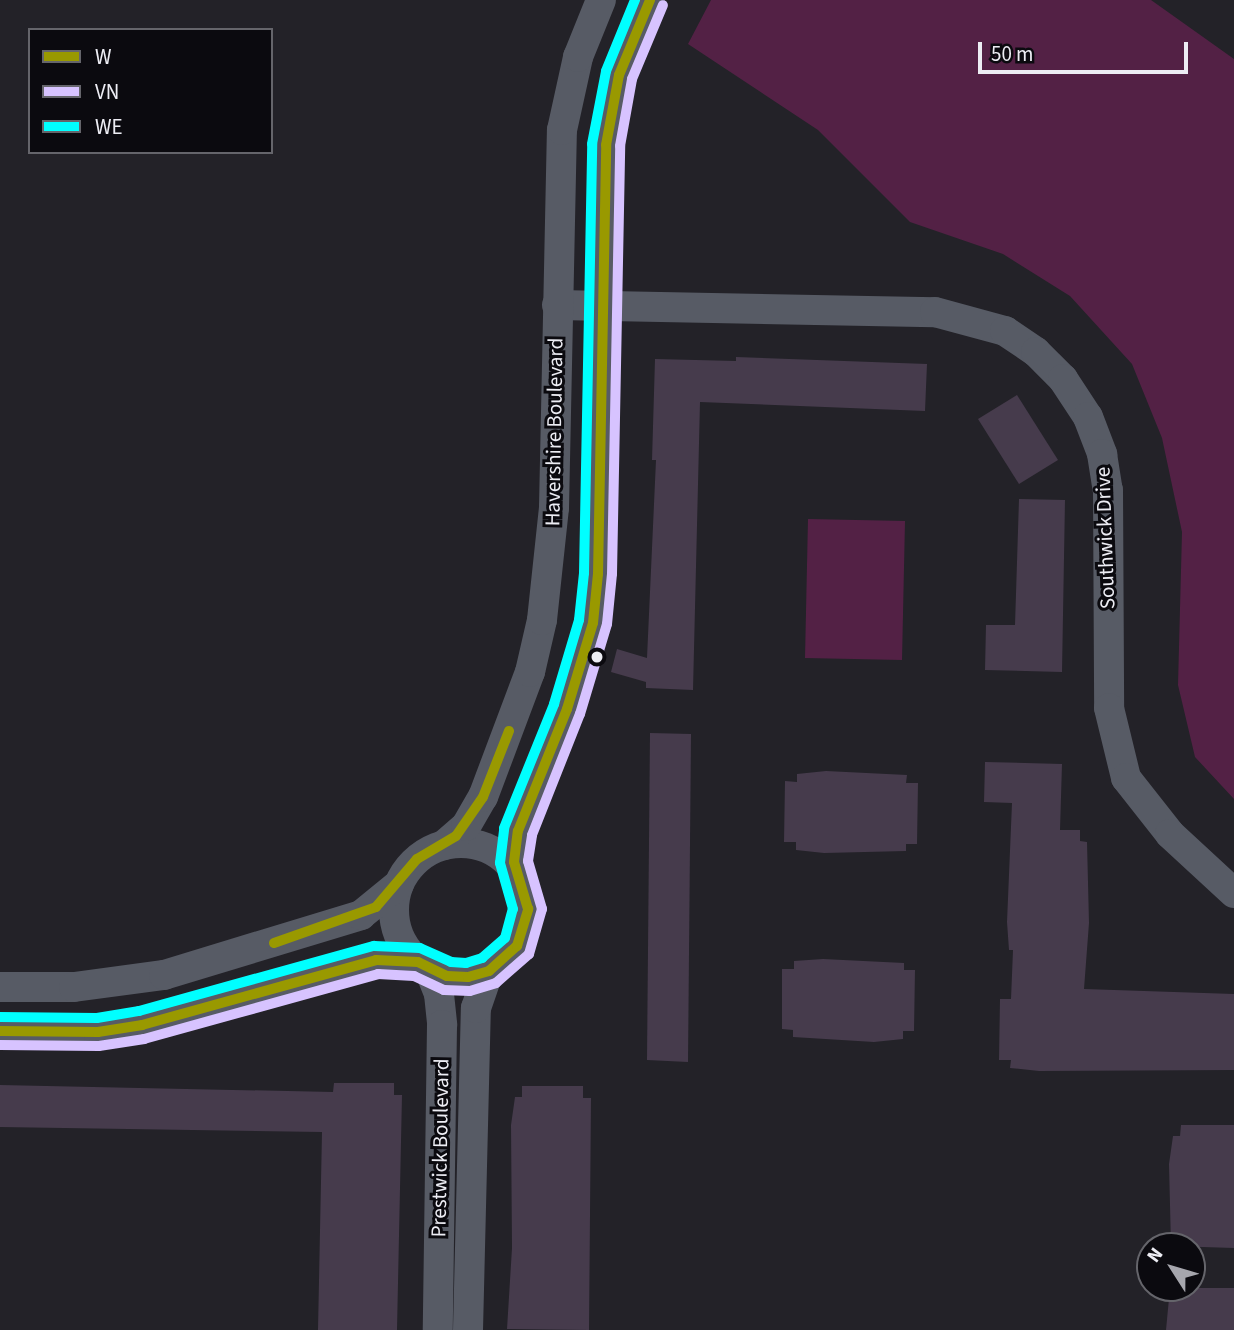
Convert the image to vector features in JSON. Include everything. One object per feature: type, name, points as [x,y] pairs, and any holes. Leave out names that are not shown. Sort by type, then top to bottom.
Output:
[{"type":"street","name":"Havershire Boulevard","points":[[444,845],[466,826],[484,797],[530,672],[542,620],[554,508],[562,130],[578,57],[601,0]]},
{"type":"street","points":[[0,1031],[98,1032],[142,1025],[359,963],[390,958],[468,977],[489,971],[511,953],[525,928],[528,909],[516,873],[518,831],[568,709],[593,622],[598,574],[601,304],[611,111],[631,39],[650,0]]},
{"type":"street","name":"Southwick Drive","points":[[557,305],[935,312],[1005,331],[1036,352],[1063,379],[1082,408],[1102,454],[1108,490],[1109,708],[1126,778],[1170,834],[1234,893]]},
{"type":"street","points":[[0,987],[74,987],[164,975],[361,915],[399,884],[417,859],[444,845],[484,848],[516,873]]},
{"type":"street","points":[[399,884],[395,919],[399,937],[423,966]]},
{"type":"street","name":"Prestwick Boulevard","points":[[423,966],[439,994],[442,1025],[438,1330]]},
{"type":"street","name":"Prestwick Boulevard","points":[[468,1330],[476,1007],[489,971]]},
{"type":"shaded area","points":[[711,0],[1151,0],[1234,59],[1234,799],[1195,757],[1178,685],[1182,532],[1162,438],[1132,364],[1070,296],[1003,254],[910,222],[818,130],[688,44]]},
{"type":"shaded area","points":[[808,519],[905,521],[902,660],[805,658]]},
{"type":"building","points":[[736,357],[927,364],[925,411],[700,402],[693,690],[646,688],[646,682],[611,672],[617,649],[647,658],[656,460],[652,460],[655,359],[736,361]]},
{"type":"building","points":[[1017,395],[1058,460],[1019,484],[978,419]]},
{"type":"building","points":[[1019,499],[1065,500],[1062,672],[985,670],[986,625],[1015,625]]},
{"type":"building","points":[[650,733],[691,734],[688,1062],[647,1060]]},
{"type":"building","points":[[985,762],[1062,764],[1060,830],[1080,830],[1080,841],[1087,842],[1089,923],[1084,989],[1234,994],[1234,1070],[1039,1071],[1010,1068],[1011,1060],[999,1060],[1000,999],[1011,999],[1013,950],[1009,950],[1007,922],[1012,803],[984,802]]},
{"type":"building","points":[[826,771],[907,775],[906,783],[918,783],[917,844],[906,844],[906,851],[824,853],[796,850],[796,842],[784,842],[785,781],[797,782],[797,774]]},
{"type":"building","points":[[823,959],[904,963],[904,970],[915,970],[914,1031],[903,1031],[903,1039],[874,1042],[793,1037],[793,1030],[782,1029],[782,969],[794,969],[794,961]]},
{"type":"building","points":[[334,1083],[394,1083],[394,1095],[402,1095],[397,1330],[318,1330],[322,1132],[0,1127],[0,1085],[333,1092]]},
{"type":"building","points":[[522,1086],[583,1086],[583,1098],[591,1098],[589,1330],[507,1329],[512,1248],[511,1125],[515,1097],[522,1097]]},
{"type":"building","points":[[1181,1125],[1234,1125],[1234,1248],[1206,1247],[1206,1232],[1171,1232],[1169,1164],[1173,1136],[1180,1136]]},
{"type":"building","points":[[1206,1288],[1234,1288],[1234,1330],[1166,1330],[1169,1302],[1206,1302]]},
{"type":"transit line","name":"WE","points":[[0,1017],[97,1018],[139,1011],[374,946],[420,948],[451,962],[466,963],[482,958],[505,938],[513,909],[500,863],[504,828],[554,704],[579,620],[584,573],[592,144],[606,71],[635,0]]},
{"type":"transit line","name":"W","points":[[0,1031],[98,1032],[142,1025],[376,960],[418,962],[447,976],[468,977],[489,971],[517,946],[528,909],[514,862],[518,831],[567,709],[593,623],[598,574],[606,145],[619,75],[650,0]]},
{"type":"transit line","name":"VN","points":[[0,1045],[99,1046],[144,1039],[378,974],[414,976],[444,990],[470,991],[496,983],[529,954],[542,909],[528,861],[532,835],[580,714],[607,624],[612,574],[620,146],[632,79],[663,5]]},
{"type":"transit line","name":"W","points":[[274,943],[376,907],[417,859],[456,836],[483,797],[509,731]]}]
